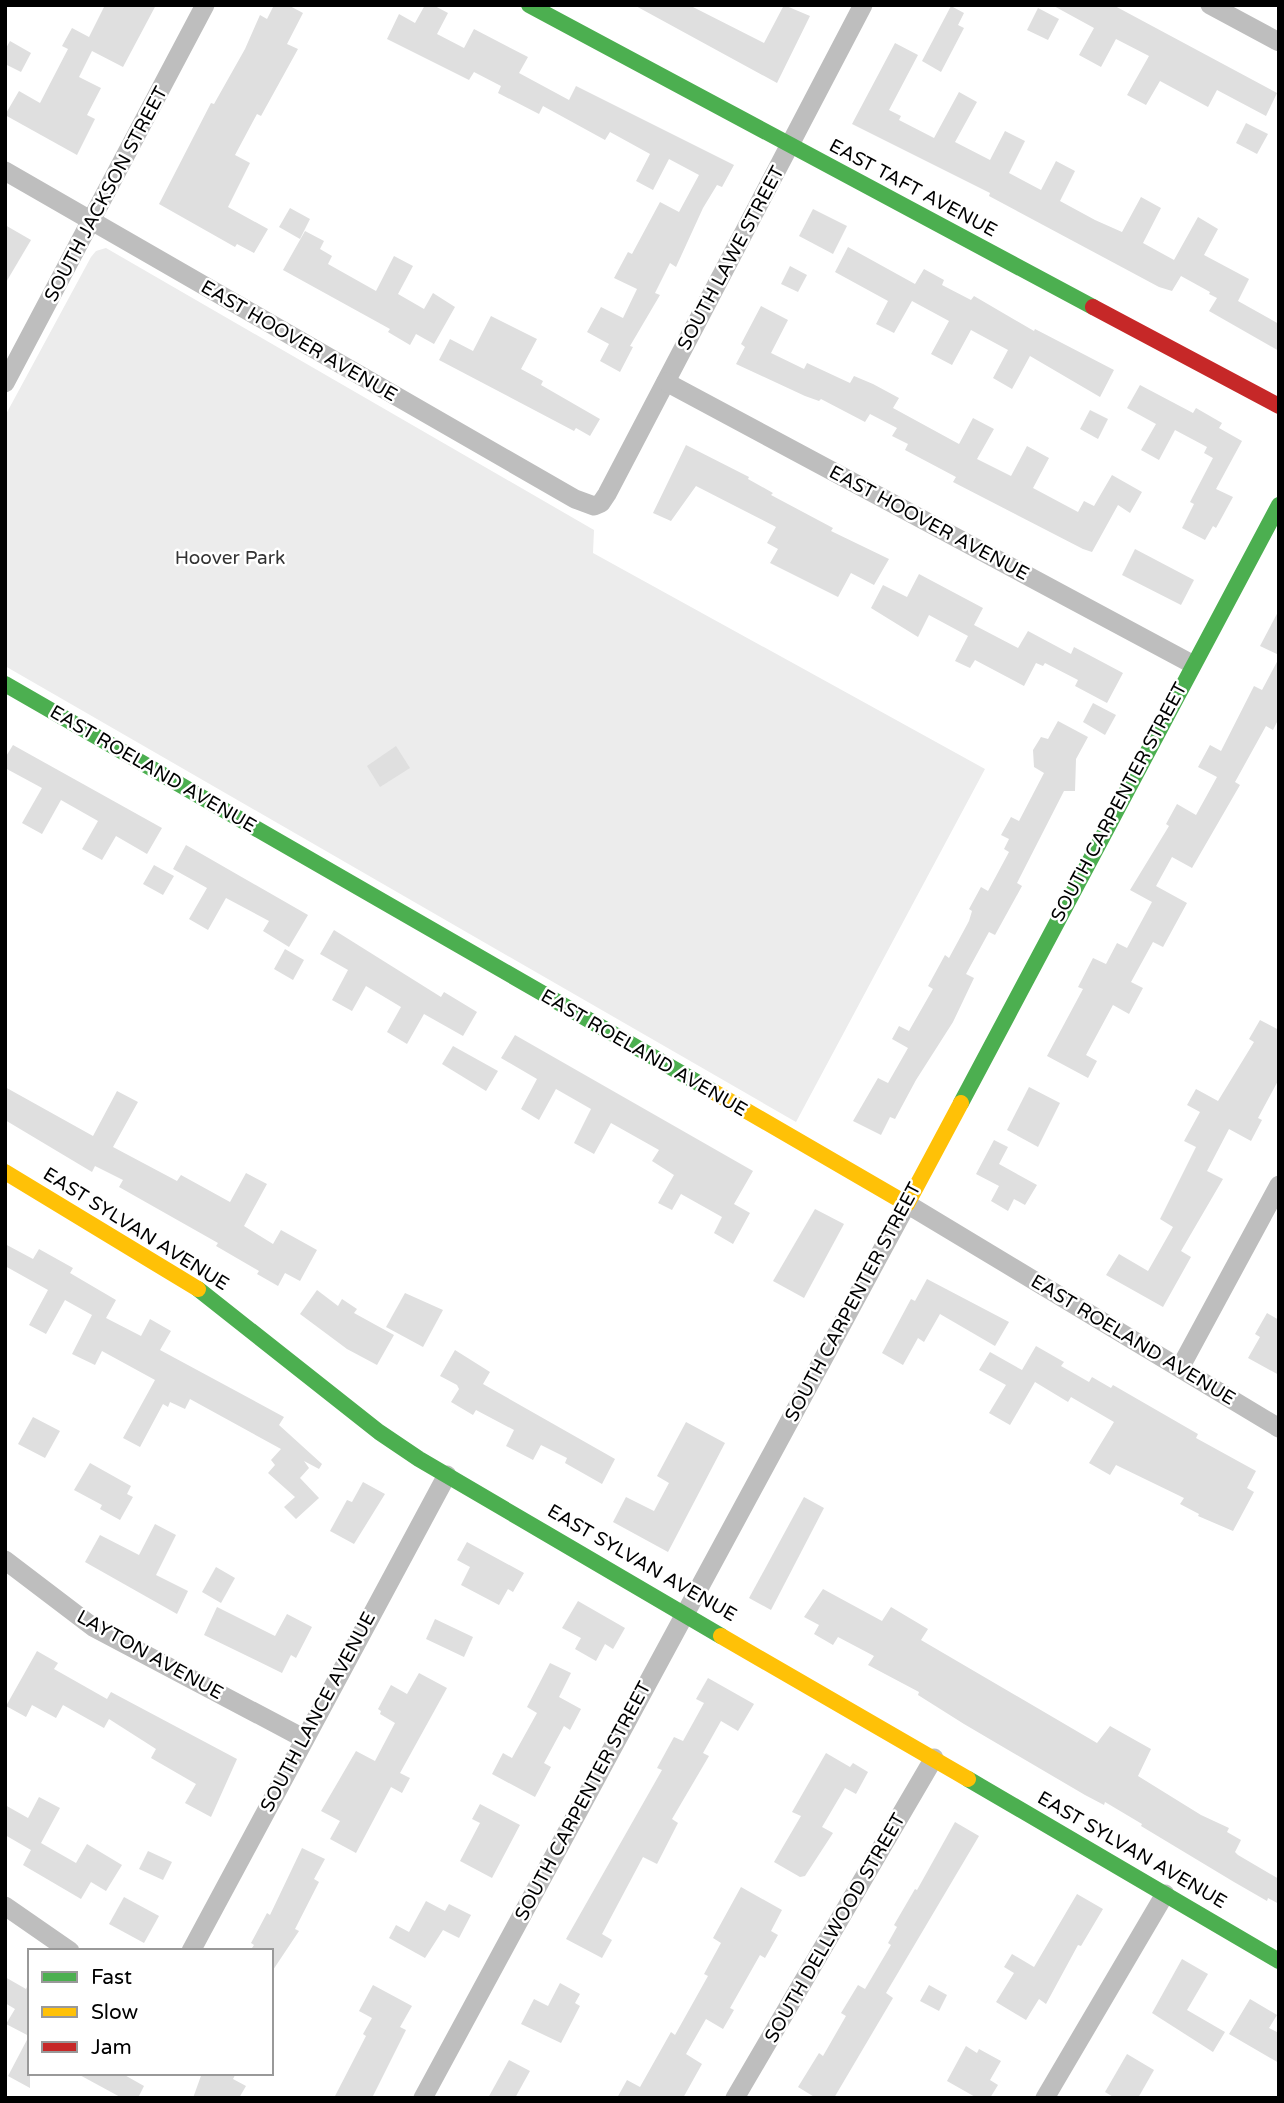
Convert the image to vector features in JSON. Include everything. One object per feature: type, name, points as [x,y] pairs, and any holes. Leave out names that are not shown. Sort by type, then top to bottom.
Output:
[{"type":"street","name":"SOUTH JACKSON STREET","points":[[5,383],[205,5]]},
{"type":"street","name":"EAST TAFT AVENUE","points":[[529,5],[1279,406]]},
{"type":"street","name":"SOUTH LAWE STREET","points":[[594,506],[601,503],[607,494],[863,5]]},
{"type":"street","points":[[1210,5],[1279,42]]},
{"type":"street","name":"EAST HOOVER AVENUE","points":[[5,171],[562,492],[584,504],[594,506]]},
{"type":"street","name":"EAST HOOVER AVENUE","points":[[666,382],[1192,664]]},
{"type":"street","name":"SOUTH CARPENTER STREET","points":[[423,2098],[1279,505]]},
{"type":"street","name":"EAST ROELAND AVENUE","points":[[5,684],[906,1203],[1279,1428]]},
{"type":"street","name":"EAST SYLVAN AVENUE","points":[[5,1172],[210,1297],[379,1432],[447,1475],[1279,1961]]},
{"type":"street","points":[[1180,1368],[1279,1185]]},
{"type":"street","name":"SOUTH LANCE AVENUE","points":[[192,1949],[303,1738],[447,1475]]},
{"type":"street","name":"LAYTON AVENUE","points":[[5,1560],[93,1627],[303,1738]]},
{"type":"street","name":"SOUTH DELLWOOD STREET","points":[[735,2098],[934,1758]]},
{"type":"street","points":[[1045,2098],[1165,1894]]},
{"type":"street","points":[[5,1906],[67,1949]]},
{"type":"green space","name":"Hoover Park","points":[[106,248],[594,530],[593,553],[985,769],[796,1122],[5,666],[5,416],[91,257],[96,251]]},
{"type":"building","points":[[105,5],[156,5],[123,67],[92,51],[79,77],[101,88],[87,115],[95,119],[77,155],[5,115],[19,91],[40,103],[68,49],[62,46],[72,28],[89,37]]},
{"type":"building","points":[[274,5],[288,5],[303,13],[287,44],[298,49],[261,116],[257,114],[235,155],[250,163],[228,207],[268,229],[254,253],[237,244],[235,247],[159,204],[211,103],[214,104],[245,49],[260,15],[267,19]]},
{"type":"building","points":[[425,5],[433,5],[448,13],[437,34],[464,48],[474,29],[528,57],[519,73],[569,100],[576,86],[734,165],[722,187],[717,185],[703,208],[676,267],[670,263],[655,293],[660,295],[630,346],[633,347],[620,372],[600,361],[609,344],[587,332],[601,307],[623,318],[637,289],[614,278],[628,252],[632,254],[660,202],[679,212],[699,175],[669,159],[653,190],[636,181],[650,154],[610,132],[605,140],[543,106],[539,114],[498,93],[501,86],[474,72],[469,80],[387,39],[399,14],[415,23]]},
{"type":"building","points":[[634,5],[689,5],[764,43],[784,5],[810,16],[777,83]]},
{"type":"building","points":[[1052,5],[1113,5],[1277,93],[1266,116],[1217,90],[1208,107],[1160,81],[1146,105],[1127,95],[1149,56],[1116,39],[1101,67],[1079,55],[1094,28]]},
{"type":"building","points":[[951,6],[964,13],[958,25],[964,28],[941,72],[922,61]]},
{"type":"building","points":[[1038,8],[1059,19],[1048,40],[1027,30]]},
{"type":"building","points":[[10,41],[31,53],[21,72],[5,64],[5,50]]},
{"type":"building","points":[[895,43],[918,55],[889,110],[901,116],[899,120],[934,138],[959,92],[977,102],[955,142],[990,160],[1005,131],[1025,141],[1009,173],[1041,190],[1056,161],[1075,171],[1060,201],[1095,220],[1122,232],[1141,197],[1161,208],[1143,243],[1174,260],[1198,217],[1218,229],[1204,255],[1249,279],[1238,301],[1279,324],[1279,351],[1209,311],[1217,298],[1181,276],[1172,291],[1159,287],[989,196],[990,193],[852,124]]},
{"type":"building","points":[[1246,123],[1268,134],[1257,154],[1236,143]]},
{"type":"building","points":[[290,208],[310,219],[300,239],[279,227]]},
{"type":"building","points":[[813,209],[847,226],[833,254],[799,236]]},
{"type":"building","points":[[5,225],[31,240],[5,284]]},
{"type":"building","points":[[305,231],[324,241],[320,249],[332,256],[328,264],[376,291],[394,256],[413,266],[398,294],[424,309],[433,293],[455,307],[434,344],[416,334],[410,345],[388,332],[390,329],[283,270]]},
{"type":"building","points":[[848,247],[915,284],[924,269],[944,280],[942,285],[971,300],[974,296],[1034,331],[1035,329],[1114,370],[1100,397],[1030,356],[1012,389],[993,378],[1008,350],[971,330],[952,365],[931,354],[949,321],[912,301],[894,333],[876,324],[888,301],[835,272]]},
{"type":"building","points":[[790,266],[807,275],[798,292],[781,284]]},
{"type":"building","points":[[761,306],[788,320],[771,353],[804,369],[807,363],[850,383],[854,376],[873,384],[899,398],[893,408],[959,444],[973,418],[994,429],[977,459],[1011,476],[1027,446],[1049,458],[1033,488],[1078,512],[1084,501],[1094,506],[1112,475],[1142,492],[1130,513],[1118,505],[1092,552],[1083,549],[953,482],[956,477],[905,450],[908,444],[892,436],[897,428],[870,414],[865,422],[821,399],[819,401],[805,396],[736,364],[745,347],[741,344]]},
{"type":"building","points":[[491,316],[537,339],[521,369],[543,381],[541,385],[600,419],[590,436],[576,428],[574,431],[439,360],[450,339],[473,351]]},
{"type":"building","points":[[1140,385],[1193,413],[1196,408],[1222,423],[1219,428],[1242,441],[1216,489],[1233,497],[1216,528],[1213,526],[1205,540],[1182,528],[1194,504],[1190,502],[1213,458],[1204,453],[1207,447],[1175,430],[1159,460],[1141,450],[1156,424],[1127,408]]},
{"type":"building","points":[[1090,410],[1108,419],[1098,439],[1080,429]]},
{"type":"building","points":[[686,445],[749,477],[748,479],[773,493],[771,495],[833,528],[831,531],[889,559],[874,585],[851,573],[838,597],[770,563],[778,549],[767,543],[776,527],[696,486],[671,521],[653,513]]},
{"type":"building","points":[[1135,549],[1194,580],[1181,605],[1122,575]]},
{"type":"building","points":[[919,574],[983,608],[974,625],[1018,648],[1028,631],[1071,654],[1074,647],[1123,673],[1107,703],[1075,686],[1078,680],[1045,663],[1043,666],[1036,663],[1024,686],[975,660],[970,668],[955,661],[968,636],[929,615],[918,637],[871,608],[883,585],[907,597]]},
{"type":"building","points":[[1279,610],[1279,655],[1260,646]]},
{"type":"building","points":[[1279,658],[1279,718],[1273,730],[1266,726],[1235,782],[1240,785],[1192,868],[1172,857],[1156,886],[1187,903],[1163,947],[1153,942],[1131,982],[1143,988],[1129,1014],[1113,1005],[1086,1055],[1097,1061],[1088,1078],[1047,1056],[1083,989],[1078,987],[1093,958],[1106,964],[1117,943],[1127,948],[1152,902],[1130,890],[1169,826],[1166,824],[1177,804],[1196,815],[1217,777],[1198,767],[1210,745],[1221,751],[1254,686],[1262,690]]},
{"type":"building","points":[[1093,703],[1116,715],[1105,735],[1083,722]]},
{"type":"building","points":[[1058,721],[1088,737],[1076,759],[1075,791],[1064,791],[1017,883],[1022,886],[995,935],[989,932],[966,974],[974,978],[953,1022],[895,1119],[890,1117],[881,1135],[853,1121],[878,1078],[888,1083],[908,1048],[892,1039],[899,1026],[909,1031],[933,989],[928,986],[945,955],[949,958],[969,921],[972,911],[969,909],[981,887],[988,891],[1009,852],[1004,849],[1009,839],[1001,835],[1011,817],[1019,821],[1044,773],[1034,767],[1033,750],[1041,737],[1048,739]]},
{"type":"building","points":[[13,745],[162,828],[147,854],[116,836],[102,860],[82,849],[98,821],[61,800],[42,834],[22,823],[42,788],[5,768],[5,758]]},
{"type":"building","points":[[396,746],[410,768],[380,787],[367,766]]},
{"type":"building","points":[[186,845],[308,915],[289,947],[263,931],[269,921],[226,898],[208,930],[189,919],[207,888],[173,869]]},
{"type":"building","points":[[154,865],[174,876],[163,895],[143,884]]},
{"type":"building","points":[[334,930],[441,997],[444,992],[477,1012],[463,1036],[424,1014],[407,1044],[387,1032],[401,1007],[366,986],[352,1011],[332,1000],[348,970],[320,954]]},
{"type":"building","points":[[285,949],[304,960],[293,980],[274,969]]},
{"type":"building","points":[[1260,1020],[1279,1030],[1279,1079],[1258,1118],[1262,1120],[1251,1141],[1229,1129],[1207,1171],[1223,1179],[1181,1251],[1191,1257],[1163,1307],[1106,1275],[1119,1254],[1148,1271],[1173,1227],[1160,1219],[1196,1147],[1184,1141],[1200,1112],[1187,1105],[1196,1089],[1218,1101],[1254,1042],[1249,1039]]},
{"type":"building","points":[[515,1035],[753,1171],[734,1204],[750,1213],[733,1244],[714,1233],[722,1217],[681,1194],[672,1210],[658,1203],[674,1175],[652,1161],[659,1150],[611,1123],[594,1154],[574,1143],[591,1109],[556,1089],[539,1120],[521,1109],[537,1079],[501,1058]]},
{"type":"building","points":[[453,1046],[498,1071],[486,1091],[442,1064]]},
{"type":"building","points":[[5,1087],[93,1136],[117,1091],[138,1102],[113,1147],[177,1181],[181,1175],[230,1202],[246,1173],[267,1184],[244,1226],[273,1244],[281,1230],[317,1250],[300,1281],[285,1273],[278,1286],[257,1274],[259,1271],[216,1246],[218,1243],[119,1187],[123,1180],[95,1166],[92,1172],[5,1120]]},
{"type":"building","points":[[1029,1087],[1060,1103],[1038,1147],[1007,1130]]},
{"type":"building","points":[[994,1140],[1008,1147],[999,1164],[1037,1185],[1025,1205],[1014,1199],[1008,1211],[991,1201],[999,1186],[976,1174]]},
{"type":"building","points":[[815,1209],[844,1224],[804,1298],[773,1281]]},
{"type":"building","points":[[5,1244],[33,1259],[39,1249],[73,1268],[70,1273],[116,1300],[106,1318],[141,1336],[150,1319],[171,1331],[160,1350],[284,1417],[279,1425],[322,1464],[319,1469],[304,1461],[309,1468],[300,1478],[319,1498],[296,1519],[284,1507],[295,1497],[268,1473],[275,1465],[271,1460],[281,1449],[190,1399],[185,1409],[170,1402],[168,1407],[163,1404],[140,1447],[123,1438],[155,1380],[102,1351],[95,1365],[72,1354],[92,1315],[65,1300],[46,1334],[29,1325],[48,1290],[5,1266]]},
{"type":"building","points":[[927,1279],[1009,1322],[995,1346],[940,1314],[924,1342],[918,1338],[903,1365],[882,1353],[911,1299],[915,1301]]},
{"type":"building","points":[[317,1290],[338,1306],[342,1299],[357,1309],[354,1313],[394,1335],[377,1365],[347,1349],[300,1314]]},
{"type":"building","points":[[405,1293],[443,1310],[423,1347],[386,1327]]},
{"type":"building","points":[[1267,1313],[1279,1320],[1279,1375],[1248,1358],[1260,1337],[1255,1334]]},
{"type":"building","points":[[1036,1346],[1064,1362],[1061,1366],[1089,1382],[1092,1377],[1111,1388],[1113,1385],[1198,1434],[1196,1438],[1256,1471],[1247,1488],[1254,1492],[1233,1531],[1198,1516],[1199,1514],[1180,1504],[1184,1498],[1116,1465],[1110,1475],[1089,1463],[1114,1422],[1071,1397],[1068,1402],[1035,1382],[1010,1425],[989,1413],[1006,1385],[979,1370],[990,1352],[1022,1370]]},
{"type":"building","points":[[455,1350],[490,1372],[483,1384],[615,1459],[602,1484],[565,1463],[567,1458],[541,1445],[533,1460],[506,1446],[514,1430],[476,1410],[473,1415],[451,1402],[459,1389],[457,1385],[440,1376]]},
{"type":"building","points":[[33,1417],[60,1431],[45,1458],[18,1444]]},
{"type":"building","points":[[686,1422],[725,1443],[668,1552],[613,1522],[626,1497],[654,1511],[669,1483],[657,1476]]},
{"type":"building","points":[[90,1463],[131,1486],[127,1494],[133,1497],[120,1520],[100,1509],[102,1505],[74,1490]]},
{"type":"building","points":[[363,1482],[385,1494],[354,1544],[330,1531],[347,1500],[352,1502]]},
{"type":"building","points":[[804,1497],[824,1508],[771,1610],[749,1598]]},
{"type":"building","points":[[155,1524],[176,1535],[156,1575],[188,1591],[177,1614],[85,1562],[100,1535],[139,1555]]},
{"type":"building","points":[[467,1542],[524,1573],[513,1592],[508,1589],[499,1605],[461,1585],[470,1567],[457,1560]]},
{"type":"building","points":[[216,1567],[235,1578],[221,1603],[202,1592]]},
{"type":"building","points":[[823,1589],[882,1621],[891,1607],[928,1629],[921,1640],[1097,1743],[1110,1726],[1151,1749],[1138,1776],[1201,1815],[1229,1828],[1227,1832],[1241,1840],[1235,1852],[1279,1879],[1279,1904],[1268,1898],[1267,1901],[1105,1802],[1104,1805],[1085,1795],[964,1724],[918,1695],[919,1692],[868,1665],[874,1656],[838,1637],[833,1645],[814,1634],[819,1625],[804,1617]]},
{"type":"building","points":[[578,1601],[625,1628],[613,1649],[605,1644],[596,1661],[575,1649],[581,1638],[562,1628]]},
{"type":"building","points":[[217,1607],[275,1636],[287,1614],[312,1627],[296,1658],[291,1655],[282,1673],[204,1635]]},
{"type":"building","points":[[435,1619],[473,1637],[464,1657],[426,1639]]},
{"type":"building","points":[[37,1651],[58,1663],[54,1669],[107,1699],[111,1692],[237,1759],[211,1817],[185,1803],[196,1784],[151,1758],[156,1749],[109,1719],[104,1728],[63,1705],[56,1718],[32,1705],[26,1717],[6,1706]]},
{"type":"building","points":[[550,1663],[571,1673],[559,1697],[581,1709],[570,1730],[564,1726],[544,1763],[551,1767],[535,1797],[492,1774],[503,1753],[512,1758],[537,1713],[527,1707]]},
{"type":"building","points":[[419,1673],[447,1688],[400,1773],[410,1778],[402,1793],[391,1787],[356,1853],[330,1839],[340,1821],[321,1811],[356,1751],[375,1761],[395,1723],[380,1714],[378,1709],[391,1685],[407,1694]]},
{"type":"building","points":[[708,1678],[754,1704],[738,1731],[721,1721],[703,1753],[709,1756],[672,1819],[678,1823],[657,1864],[643,1857],[602,1934],[612,1940],[602,1958],[566,1939],[662,1770],[657,1768],[674,1737],[683,1741],[704,1703],[696,1699]]},
{"type":"building","points":[[826,1753],[850,1767],[853,1763],[868,1772],[856,1794],[845,1788],[822,1827],[833,1833],[805,1876],[800,1877],[774,1862],[801,1816],[792,1812]]},
{"type":"building","points":[[39,1797],[60,1808],[41,1843],[76,1863],[87,1844],[122,1865],[106,1891],[91,1882],[81,1899],[23,1865],[31,1850],[5,1835],[5,1805],[28,1818]]},
{"type":"building","points":[[480,1804],[520,1825],[492,1878],[460,1861],[480,1823],[472,1819]]},
{"type":"building","points":[[955,1822],[979,1836],[886,1993],[893,1998],[834,2098],[816,2098],[798,2087],[819,2053],[823,2056],[846,2016],[841,2013],[858,1985],[865,1989],[891,1945],[888,1943],[897,1927],[894,1925]]},
{"type":"building","points":[[302,1848],[325,1859],[314,1879],[319,1882],[295,1929],[299,1931],[273,1970],[273,1949],[251,1949],[254,1945],[251,1943],[267,1913],[270,1915]]},
{"type":"building","points":[[148,1851],[172,1862],[163,1880],[139,1869]]},
{"type":"building","points":[[741,1887],[782,1910],[771,1931],[778,1935],[765,1958],[760,1955],[730,2008],[734,2010],[723,2029],[706,2019],[686,2054],[702,2064],[683,2098],[617,2098],[627,2080],[640,2087],[671,2032],[675,2035],[708,1976],[704,1974],[721,1943],[713,1938]]},
{"type":"building","points":[[1077,1894],[1103,1909],[1081,1946],[1078,1945],[1046,2004],[1039,1999],[1026,2020],[996,2002],[1014,1973],[1004,1967],[1012,1954],[1034,1967]]},
{"type":"building","points":[[124,1897],[159,1916],[144,1943],[109,1924]]},
{"type":"building","points":[[426,1901],[445,1911],[449,1904],[471,1915],[459,1938],[443,1930],[425,1958],[389,1938],[396,1925],[409,1932]]},
{"type":"building","points":[[1182,1959],[1208,1974],[1187,2010],[1225,2032],[1213,2052],[1152,2013]]},
{"type":"building","points":[[5,1977],[26,1989],[28,1985],[28,2035],[6,2024],[15,2009],[5,2003]]},
{"type":"building","points":[[560,1983],[580,1994],[575,2003],[580,2006],[561,2043],[521,2024],[534,1999],[548,2006]]},
{"type":"building","points":[[373,1985],[412,2006],[400,2027],[406,2030],[372,2098],[334,2098],[366,2036],[363,2034],[372,2018],[359,2011]]},
{"type":"building","points":[[929,1985],[947,1995],[939,2011],[920,2001]]},
{"type":"building","points":[[1250,1999],[1277,2015],[1269,2028],[1279,2033],[1279,2063],[1229,2034]]},
{"type":"building","points":[[28,2038],[30,2088],[8,2076]]},
{"type":"building","points":[[966,2046],[977,2053],[979,2049],[1001,2061],[990,2080],[998,2085],[990,2098],[977,2098],[947,2081]]},
{"type":"building","points":[[1127,2054],[1154,2070],[1138,2098],[1115,2098],[1105,2092]]},
{"type":"building","points":[[509,2060],[530,2071],[515,2098],[488,2098]]},
{"type":"building","points":[[80,2075],[125,2075],[144,2086],[138,2098],[122,2098]]},
{"type":"building","points":[[201,2075],[235,2075],[233,2079],[246,2086],[239,2098],[193,2098]]},
{"type":"traffic: fast","points":[[529,5],[1093,307]]},
{"type":"traffic: fast","points":[[961,1103],[1279,505]]},
{"type":"traffic: fast","points":[[5,684],[714,1092]]},
{"type":"traffic: fast","points":[[198,1289],[379,1432],[419,1459],[721,1636]]},
{"type":"traffic: fast","points":[[968,1779],[1279,1961]]},
{"type":"traffic: slow","points":[[714,1092],[907,1204],[961,1103]]},
{"type":"traffic: slow","points":[[5,1172],[198,1289]]},
{"type":"traffic: slow","points":[[721,1636],[968,1779]]},
{"type":"traffic: jam","points":[[1093,307],[1279,406]]}]
